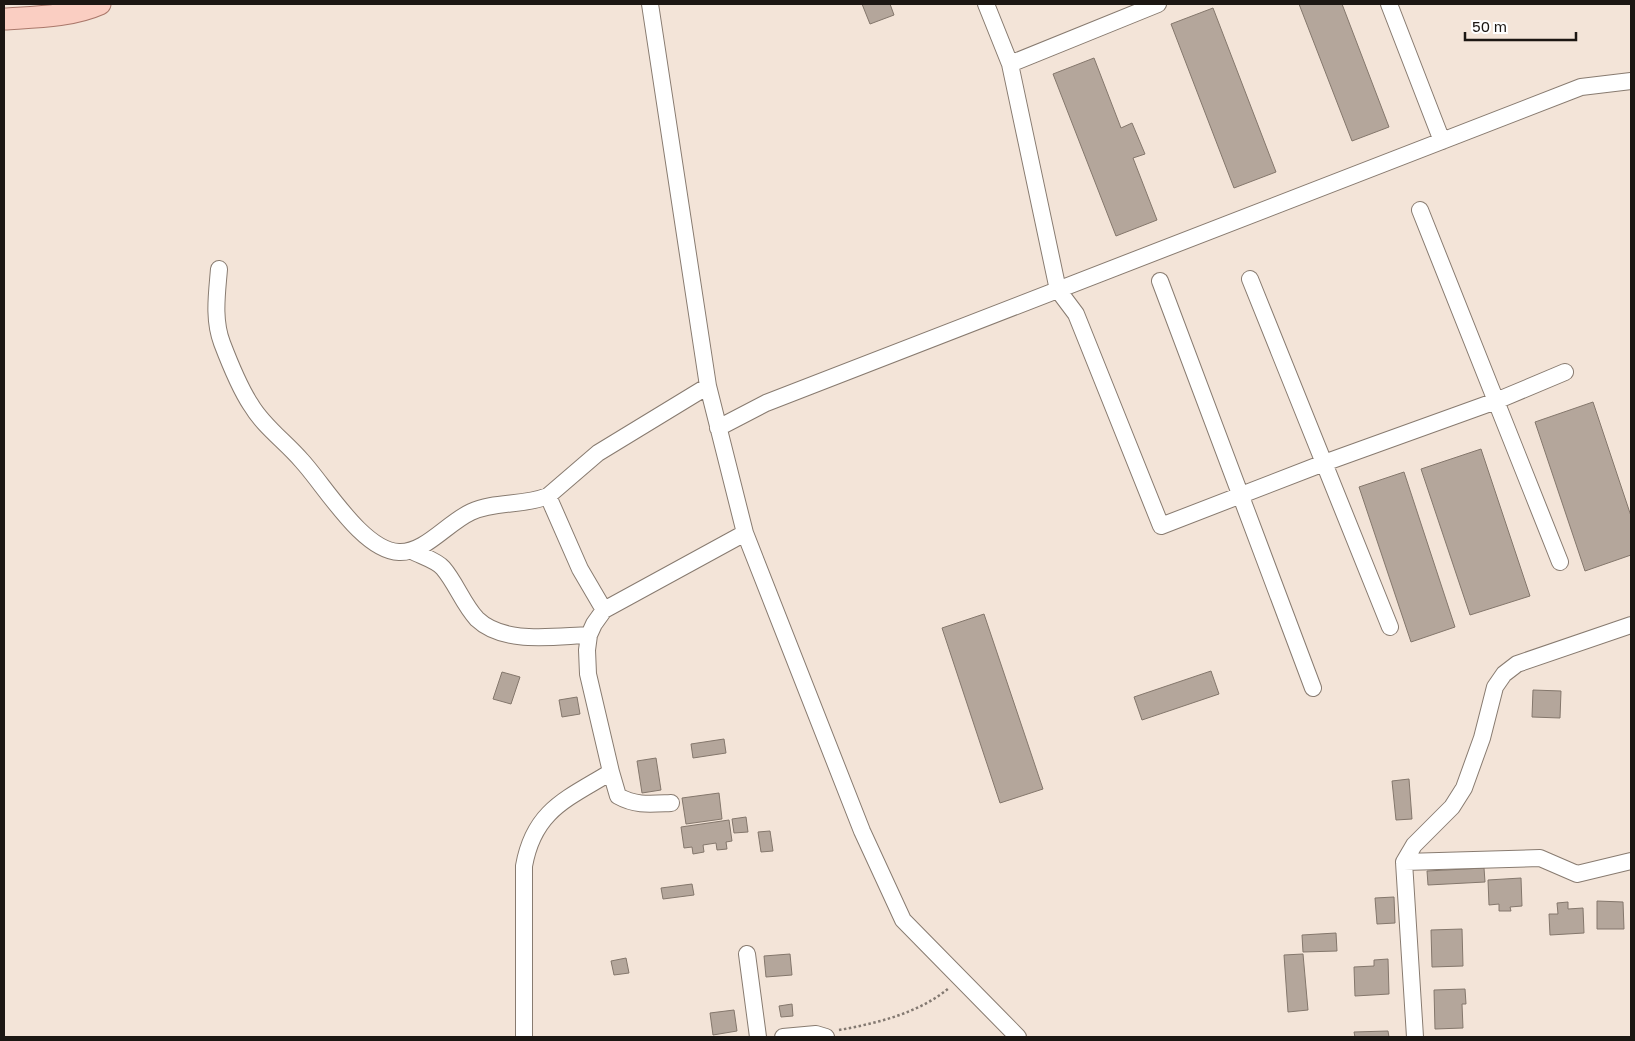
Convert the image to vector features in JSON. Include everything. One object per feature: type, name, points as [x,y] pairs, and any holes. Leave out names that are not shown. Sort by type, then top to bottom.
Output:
[{"type":"main road","points":[[4,19],[46,16],[88,9],[100,4]]},
{"type":"street","points":[[650,4],[708,386],[745,534],[862,831],[903,920],[1018,1037]]},
{"type":"street","points":[[986,4],[1010,64],[1058,290],[1076,314],[1161,526],[1324,463],[1496,401],[1565,372]]},
{"type":"street","points":[[1010,64],[1158,4]]},
{"type":"street","points":[[1389,4],[1442,141]]},
{"type":"street","points":[[718,428],[766,403],[1581,87],[1631,81]]},
{"type":"street","points":[[1420,210],[1560,562]]},
{"type":"street","points":[[219,268],[216,315],[218,327],[226,351],[251,406],[260,418],[303,461],[334,503],[371,541],[384,550],[412,551],[441,566],[478,619],[497,631],[510,635],[589,635]]},
{"type":"street","points":[[1250,279],[1390,627]]},
{"type":"street","points":[[1160,281],[1313,688]]},
{"type":"street","points":[[412,551],[468,513],[479,509],[530,502],[548,496],[610,444],[708,386]]},
{"type":"street","points":[[548,496],[580,569],[604,610]]},
{"type":"street","points":[[671,803],[640,805],[618,796],[588,674],[589,635],[604,610],[745,534]]},
{"type":"street","points":[[1415,1037],[1404,862],[1414,845],[1452,807],[1464,788],[1479,748],[1495,687],[1504,674],[1518,664],[1631,625]]},
{"type":"street","points":[[524,1037],[524,866],[528,847],[537,826],[554,807],[611,772]]},
{"type":"street","points":[[1404,862],[1540,858],[1578,874],[1631,861]]},
{"type":"street","points":[[747,954],[758,1037]]},
{"type":"street","points":[[783,1037],[821,1036]]},
{"type":"path","points":[[821,1036],[902,1014],[933,1001],[964,982]]},
{"type":"building","points":[[862,4],[890,4],[894,15],[870,24]]},
{"type":"building","points":[[1299,4],[1342,4],[1389,127],[1352,141]]},
{"type":"building","points":[[1213,8],[1276,172],[1234,188],[1171,24]]},
{"type":"building","points":[[1094,58],[1121,128],[1132,123],[1145,154],[1133,158],[1157,220],[1116,236],[1053,74]]},
{"type":"building","points":[[1593,402],[1631,516],[1631,555],[1585,571],[1535,422]]},
{"type":"building","points":[[1481,449],[1530,596],[1470,615],[1421,469]]},
{"type":"building","points":[[1404,472],[1455,627],[1411,642],[1359,487]]},
{"type":"building","points":[[984,614],[1043,789],[1000,803],[942,628]]},
{"type":"building","points":[[1211,671],[1219,694],[1142,720],[1134,697]]},
{"type":"building","points":[[502,672],[520,677],[511,704],[493,699]]},
{"type":"building","points":[[1533,690],[1561,691],[1560,718],[1532,717]]},
{"type":"building","points":[[577,697],[580,714],[562,717],[559,700]]},
{"type":"building","points":[[724,739],[726,753],[693,758],[691,744]]},
{"type":"building","points":[[656,758],[661,790],[642,793],[637,761]]},
{"type":"building","points":[[1409,779],[1412,819],[1396,820],[1392,781]]},
{"type":"building","points":[[719,793],[722,819],[686,824],[682,798]]},
{"type":"building","points":[[746,817],[748,832],[734,833],[732,819]]},
{"type":"building","points":[[729,820],[732,841],[726,842],[727,849],[717,850],[716,843],[703,845],[704,852],[693,854],[692,847],[684,848],[681,827]]},
{"type":"building","points":[[770,831],[773,851],[761,852],[758,832]]},
{"type":"building","points":[[1484,868],[1485,882],[1428,885],[1427,871]]},
{"type":"building","points":[[1521,878],[1522,906],[1510,907],[1511,911],[1499,911],[1499,904],[1489,905],[1488,880]]},
{"type":"building","points":[[692,884],[694,895],[663,899],[661,888]]},
{"type":"building","points":[[1394,897],[1395,923],[1377,924],[1375,898]]},
{"type":"building","points":[[1597,901],[1623,902],[1624,929],[1597,929]]},
{"type":"building","points":[[1568,902],[1568,909],[1583,908],[1584,933],[1550,935],[1549,914],[1558,914],[1557,903]]},
{"type":"building","points":[[1462,929],[1463,966],[1432,967],[1431,930]]},
{"type":"building","points":[[1336,933],[1337,951],[1303,952],[1302,935]]},
{"type":"building","points":[[790,954],[792,975],[766,977],[764,956]]},
{"type":"building","points":[[1303,954],[1308,1010],[1288,1012],[1284,955]]},
{"type":"building","points":[[626,958],[629,973],[614,975],[611,961]]},
{"type":"building","points":[[1388,959],[1389,994],[1355,996],[1354,967],[1374,966],[1374,960]]},
{"type":"building","points":[[1465,989],[1466,1004],[1462,1004],[1463,1028],[1435,1029],[1434,990]]},
{"type":"building","points":[[792,1004],[793,1016],[781,1017],[779,1006]]},
{"type":"building","points":[[734,1010],[737,1031],[713,1035],[710,1013]]},
{"type":"building","points":[[1388,1031],[1389,1037],[1355,1037],[1354,1032]]}]
